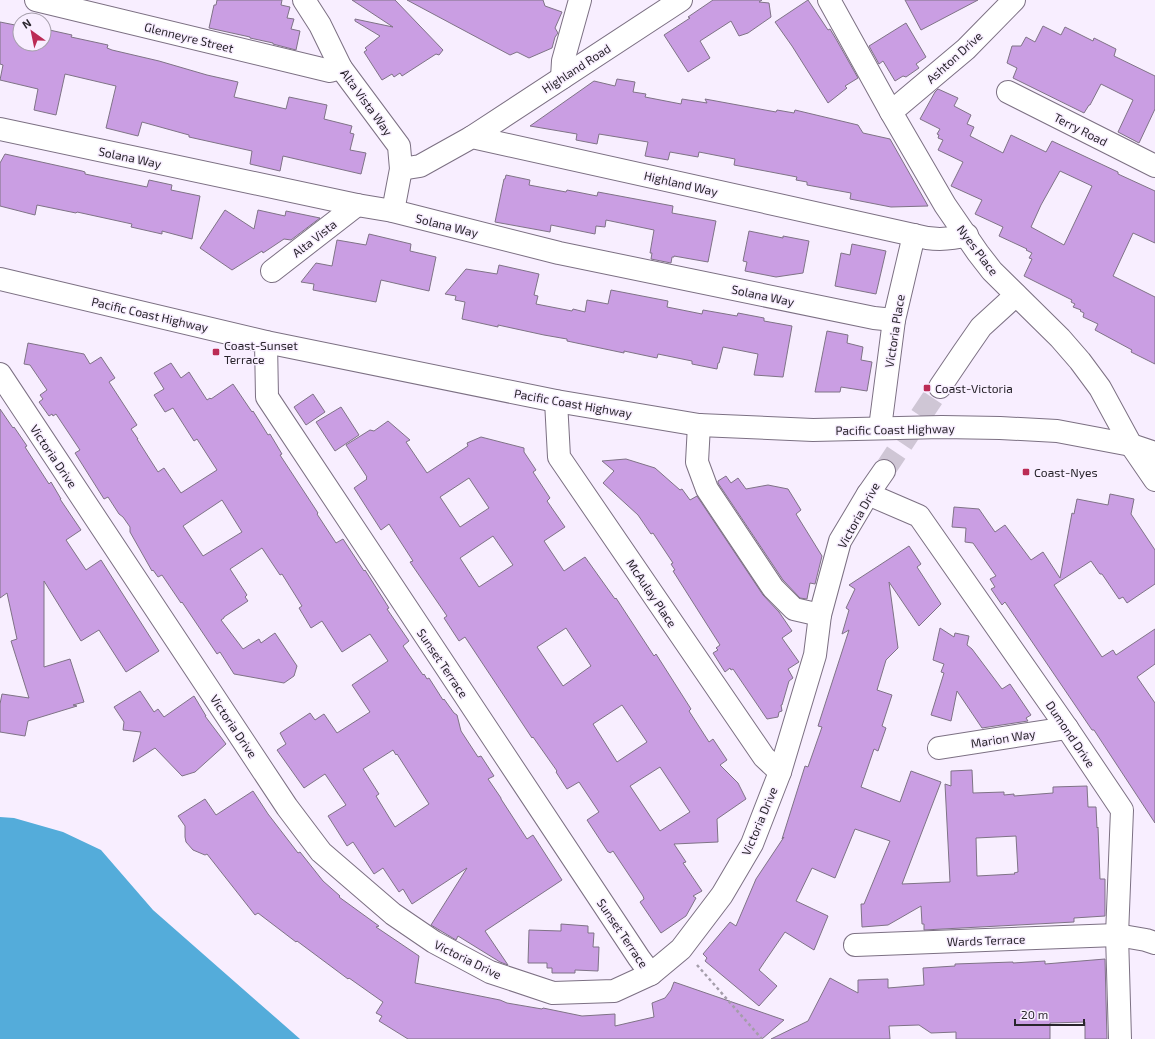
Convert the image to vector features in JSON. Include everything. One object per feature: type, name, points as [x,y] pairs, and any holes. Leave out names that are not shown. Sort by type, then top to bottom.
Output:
[{"type":"main road","name":"Glenneyre Street","points":[[36,0],[330,71],[341,68]]},
{"type":"main road","name":"Alta Vista Way","points":[[304,0],[320,25],[341,68],[399,146],[401,169],[393,211]]},
{"type":"main road","points":[[562,78],[563,61],[580,0]]},
{"type":"main road","name":"Highland Road","points":[[472,137],[681,0]]},
{"type":"main road","name":"Nyes Place","points":[[829,0],[945,205],[992,271],[1060,338],[1080,361],[1100,388],[1131,445],[1155,480]]},
{"type":"main road","name":"Ashton Drive","points":[[892,112],[966,49],[1014,0]]},
{"type":"main road","name":"Terry Road","points":[[1008,92],[1155,166]]},
{"type":"main road","name":"Solana Way","points":[[0,129],[356,205],[393,211],[559,253],[874,318],[894,320]]},
{"type":"main road","points":[[401,169],[420,166],[472,137]]},
{"type":"main road","name":"Highland Way","points":[[472,137],[914,235],[940,240],[953,239],[967,235]]},
{"type":"main road","name":"Alta Vista","points":[[272,271],[356,205]]},
{"type":"main road","name":"Victoria Place","points":[[880,428],[894,320],[914,235]]},
{"type":"main road","name":"Pacific Coast Highway","points":[[0,279],[266,342],[556,401],[699,425],[813,430],[964,428],[1057,431],[1131,445],[1155,453]]},
{"type":"main road","points":[[940,387],[981,327],[1016,295]]},
{"type":"main road","name":"Sunset Terrace","points":[[266,342],[267,397],[651,974]]},
{"type":"main road","name":"Victoria Drive","points":[[0,374],[287,807],[321,852],[393,914],[434,942],[490,972],[552,994],[614,991],[651,974],[682,949],[722,895],[752,844],[780,772],[815,655],[820,615],[840,541],[868,494],[884,471]]},
{"type":"main road","name":"McAulay Place","points":[[556,401],[559,457],[764,757],[780,772]]},
{"type":"main road","points":[[699,425],[697,462],[707,489],[773,588],[794,609],[820,615]]},
{"type":"main road","name":"Dumond Drive","points":[[868,494],[919,516],[1067,728],[1122,810],[1117,935],[1120,1039]]},
{"type":"main road","name":"Marion Way","points":[[939,748],[1067,728]]},
{"type":"main road","name":"Wards Terrace","points":[[855,945],[1117,935],[1155,943]]},
{"type":"path","points":[[682,949],[762,1039]]},
{"type":"water","points":[[0,817],[14,818],[63,832],[101,850],[153,910],[300,1039],[0,1039]]},
{"type":"building","points":[[217,0],[282,0],[281,5],[290,7],[287,18],[294,19],[291,29],[300,31],[296,50],[250,37],[209,28],[214,5],[216,5]]},
{"type":"building","points":[[352,0],[395,0],[443,50],[439,55],[436,54],[402,76],[400,73],[394,77],[392,74],[382,80],[364,52],[367,50],[365,48],[380,36],[355,21],[355,19],[393,27]]},
{"type":"building","points":[[407,0],[543,0],[545,6],[562,12],[555,28],[558,33],[555,37],[552,48],[529,58],[517,52],[510,55]]},
{"type":"building","points":[[713,0],[762,0],[759,2],[769,3],[771,17],[748,33],[739,36],[731,21],[700,41],[710,58],[688,72],[664,35],[690,18],[688,17]]},
{"type":"building","points":[[808,0],[828,30],[830,29],[858,78],[845,86],[847,88],[828,103],[775,22]]},
{"type":"building","points":[[905,0],[978,0],[921,30]]},
{"type":"building","points":[[0,22],[12,24],[12,52],[52,52],[52,31],[72,35],[71,37],[108,45],[107,48],[112,50],[238,82],[234,97],[286,109],[289,97],[327,105],[324,119],[352,126],[350,133],[354,134],[350,150],[366,153],[361,174],[283,156],[280,171],[250,164],[252,151],[189,137],[189,135],[142,122],[138,136],[106,128],[116,86],[65,74],[56,115],[34,110],[38,89],[0,80],[3,65],[0,64]]},
{"type":"building","points":[[906,23],[926,57],[916,64],[919,68],[906,77],[903,76],[895,81],[883,61],[879,64],[869,46]]},
{"type":"building","points":[[1043,26],[1061,35],[1065,27],[1093,41],[1094,38],[1116,49],[1114,56],[1155,76],[1155,109],[1139,143],[1118,132],[1133,100],[1101,84],[1084,113],[1013,78],[1017,68],[1007,63],[1012,46],[1021,46],[1026,37],[1035,42]]},
{"type":"building","points":[[617,79],[635,82],[633,92],[646,94],[645,97],[681,104],[682,99],[707,103],[705,99],[776,112],[777,110],[794,113],[795,110],[858,125],[863,133],[890,139],[928,206],[891,207],[850,199],[851,193],[807,185],[807,182],[796,180],[797,177],[734,165],[735,159],[699,152],[698,157],[670,152],[668,160],[645,156],[648,142],[599,134],[597,144],[576,140],[577,134],[530,126],[594,81],[615,86]]},
{"type":"building","points":[[938,89],[958,98],[954,106],[971,115],[967,124],[974,127],[970,136],[1003,153],[1011,135],[1046,152],[1052,141],[1155,191],[1155,243],[1133,233],[1113,276],[1155,297],[1155,364],[1131,352],[1132,350],[1095,330],[1098,324],[1083,317],[1084,313],[1073,307],[1075,304],[1071,302],[1072,300],[1024,276],[1032,259],[1029,258],[1032,253],[1026,250],[1027,249],[999,236],[1003,227],[975,214],[982,200],[951,186],[963,162],[938,150],[943,140],[938,138],[939,135],[937,134],[940,129],[920,119]],"holes":[[[1060,171],[1092,186],[1064,245],[1031,227],[1041,205]]]},
{"type":"building","points":[[5,154],[82,171],[85,172],[85,174],[147,187],[149,180],[172,185],[171,190],[200,196],[192,239],[162,231],[162,234],[131,227],[132,224],[37,205],[35,215],[0,206],[0,163]]},
{"type":"building","points":[[506,175],[530,180],[529,185],[566,192],[567,190],[597,196],[598,192],[673,206],[672,213],[716,221],[708,262],[674,256],[672,257],[671,263],[651,259],[652,253],[650,253],[654,230],[606,220],[605,227],[596,226],[595,234],[551,225],[550,232],[495,222]]},
{"type":"building","points":[[225,210],[254,229],[258,210],[285,216],[286,211],[320,218],[291,240],[284,239],[263,253],[262,251],[232,270],[200,248]]},
{"type":"building","points":[[749,231],[783,238],[783,236],[809,241],[803,273],[776,277],[745,271],[747,262],[743,261]]},
{"type":"building","points":[[369,234],[411,244],[410,251],[436,257],[429,291],[381,280],[376,302],[313,290],[314,284],[301,282],[316,263],[332,266],[337,240],[366,245]]},
{"type":"building","points":[[852,244],[886,251],[876,294],[835,286],[841,253],[850,255]]},
{"type":"building","points":[[499,265],[539,274],[534,295],[538,296],[536,304],[585,312],[587,300],[608,304],[611,290],[668,301],[667,307],[702,314],[703,310],[737,316],[738,313],[764,318],[764,321],[792,326],[783,377],[754,375],[758,354],[723,347],[717,369],[692,364],[692,361],[658,354],[657,358],[624,351],[624,353],[567,341],[567,339],[462,319],[465,302],[455,300],[456,296],[445,294],[466,269],[497,274]]},
{"type":"building","points":[[827,331],[848,335],[847,343],[863,347],[861,360],[872,362],[867,391],[841,387],[840,392],[815,392]]},
{"type":"building","points":[[28,343],[84,354],[90,364],[101,357],[115,378],[109,382],[137,425],[131,429],[158,472],[164,468],[181,493],[217,470],[197,439],[194,441],[173,408],[165,412],[154,395],[164,389],[154,373],[171,363],[181,378],[189,372],[207,400],[210,398],[211,399],[233,384],[252,412],[253,411],[268,435],[270,434],[282,454],[280,455],[336,543],[343,539],[364,571],[365,570],[389,608],[387,609],[409,641],[403,646],[423,675],[424,674],[427,679],[429,678],[443,700],[444,699],[457,715],[461,731],[478,757],[481,756],[494,776],[488,779],[527,839],[533,835],[562,880],[485,931],[508,965],[500,962],[458,936],[456,940],[431,925],[467,868],[412,904],[403,889],[399,892],[383,868],[374,874],[353,842],[347,846],[328,816],[346,805],[325,774],[304,788],[277,750],[286,744],[280,733],[310,713],[315,720],[324,714],[337,733],[370,712],[352,685],[388,661],[370,634],[342,652],[322,621],[311,628],[299,608],[302,606],[282,574],[280,575],[262,548],[230,569],[247,595],[245,597],[248,601],[221,620],[243,649],[259,639],[261,643],[275,633],[297,666],[294,676],[284,683],[234,674],[220,652],[217,654],[162,575],[158,577],[153,570],[152,571],[130,532],[130,527],[108,497],[104,499],[75,453],[80,450],[56,414],[49,416],[39,402],[43,399],[40,395],[47,390],[30,365],[24,364]],"holes":[[[222,500],[242,532],[203,556],[183,526]],[[393,750],[429,804],[395,827],[376,796],[379,794],[363,769]]]},
{"type":"building","points":[[313,394],[325,412],[306,425],[294,407]]},
{"type":"building","points":[[341,407],[359,435],[335,451],[316,422]]},
{"type":"building","points":[[0,409],[27,446],[25,447],[49,484],[51,482],[60,499],[81,530],[66,540],[86,570],[101,560],[159,651],[126,672],[99,630],[81,641],[44,581],[44,667],[70,659],[84,702],[73,705],[77,706],[28,721],[25,736],[0,732],[0,704],[2,694],[29,698],[11,641],[17,639],[7,593],[0,598]]},
{"type":"building","points":[[388,421],[410,440],[406,442],[427,473],[468,446],[467,443],[481,437],[524,448],[524,452],[536,470],[533,472],[550,498],[547,501],[565,527],[544,541],[564,571],[585,557],[615,599],[616,598],[654,656],[656,654],[691,709],[689,711],[709,742],[713,739],[727,760],[720,765],[738,783],[746,799],[717,819],[718,842],[674,844],[686,862],[683,863],[702,891],[693,896],[696,898],[686,916],[661,933],[640,902],[644,899],[643,896],[613,851],[610,853],[608,852],[587,820],[599,812],[579,782],[567,789],[556,772],[557,771],[533,737],[532,738],[465,637],[459,641],[444,618],[447,616],[410,562],[413,561],[389,524],[381,530],[354,488],[367,479],[367,477],[346,445],[370,430],[374,431]],"holes":[[[469,478],[489,508],[460,527],[440,497]],[[493,536],[513,565],[479,587],[460,558]],[[566,628],[591,666],[563,686],[537,647]],[[622,705],[647,742],[617,762],[593,724]],[[660,767],[690,812],[660,831],[630,786]]]},
{"type":"building","points":[[626,459],[655,468],[680,490],[682,489],[690,500],[697,496],[763,595],[779,612],[792,631],[782,638],[799,662],[788,669],[793,678],[789,681],[781,705],[782,711],[779,712],[778,717],[767,719],[733,669],[731,670],[730,668],[725,672],[713,653],[718,650],[716,648],[720,645],[673,571],[675,570],[671,564],[673,563],[653,533],[651,534],[638,515],[603,483],[614,471],[602,461]]},
{"type":"building","points":[[726,476],[731,483],[738,478],[746,489],[768,485],[788,489],[801,510],[796,514],[822,556],[815,584],[810,583],[807,599],[800,598],[783,580],[718,483],[718,481]]},
{"type":"building","points":[[1110,494],[1134,499],[1131,514],[1155,550],[1155,584],[1127,603],[1123,597],[1119,599],[1091,561],[1054,585],[1102,657],[1113,650],[1116,655],[1155,629],[1155,664],[1137,677],[1155,703],[1155,823],[1094,730],[1092,730],[1005,602],[1002,605],[991,589],[995,587],[990,579],[996,576],[973,543],[965,542],[966,528],[952,527],[954,507],[979,509],[995,532],[1005,525],[1031,560],[1043,552],[1060,578],[1072,513],[1074,514],[1077,499],[1108,505]]},
{"type":"building","points":[[909,546],[921,564],[917,567],[941,604],[919,626],[889,582],[898,648],[886,660],[877,690],[892,695],[882,726],[886,728],[878,751],[874,749],[861,787],[900,802],[911,771],[941,782],[902,884],[950,882],[945,784],[951,786],[951,771],[972,770],[973,793],[1004,792],[1004,795],[1014,794],[1014,796],[1053,793],[1053,787],[1087,786],[1088,807],[1096,807],[1100,879],[1105,879],[1105,916],[1074,918],[1074,922],[924,930],[924,924],[922,924],[921,906],[888,925],[862,927],[861,904],[864,904],[890,841],[855,829],[835,878],[812,868],[796,901],[828,916],[814,950],[785,932],[759,970],[777,986],[759,1006],[705,961],[707,958],[703,954],[730,922],[736,926],[756,879],[784,837],[782,839],[805,766],[808,767],[822,727],[818,726],[849,630],[842,634],[849,610],[846,608],[855,589],[849,585]],"holes":[[[1016,836],[1018,872],[1014,873],[1015,874],[977,876],[976,838]]]},
{"type":"building","points":[[940,628],[954,637],[955,633],[969,636],[967,645],[972,649],[1002,689],[1010,684],[1031,715],[1026,718],[1028,721],[982,728],[957,691],[951,721],[931,715],[944,673],[941,672],[944,664],[933,660]]},
{"type":"building","points":[[140,691],[154,712],[158,709],[164,717],[194,696],[205,716],[226,744],[195,772],[182,776],[155,748],[133,762],[141,732],[123,730],[124,722],[114,707]]},
{"type":"building","points":[[253,791],[268,814],[298,853],[300,852],[323,881],[340,896],[339,897],[379,926],[376,927],[419,956],[415,983],[500,1000],[507,1003],[543,1008],[582,1016],[615,1014],[615,1026],[654,1017],[652,1003],[665,998],[671,990],[674,982],[784,1020],[762,1039],[408,1039],[379,1021],[382,1016],[376,1013],[383,1002],[349,978],[348,979],[297,941],[296,942],[258,913],[255,915],[207,854],[205,855],[193,850],[186,842],[185,826],[178,816],[205,799],[216,815]]},
{"type":"building","points":[[561,924],[588,926],[588,933],[594,933],[593,947],[599,947],[598,971],[575,970],[575,973],[552,973],[552,968],[547,968],[547,963],[528,963],[529,930],[561,931]]},
{"type":"building","points":[[1105,959],[1107,1039],[1085,1039],[1085,1022],[1050,1023],[1050,1039],[956,1039],[956,1032],[931,1033],[919,1025],[889,1026],[890,1039],[771,1039],[808,1021],[830,978],[858,993],[858,980],[888,979],[888,988],[924,985],[923,968],[955,966],[955,964],[1045,961],[1045,964]]},
{"type":"tunnel","points":[[884,471],[940,387]]},
{"type":"place","name":"Coast-Sunset Terrace","points":[[216,352]]},
{"type":"place","name":"Coast-Victoria","points":[[927,388]]},
{"type":"place","name":"Coast-Nyes","points":[[1026,472]]}]
